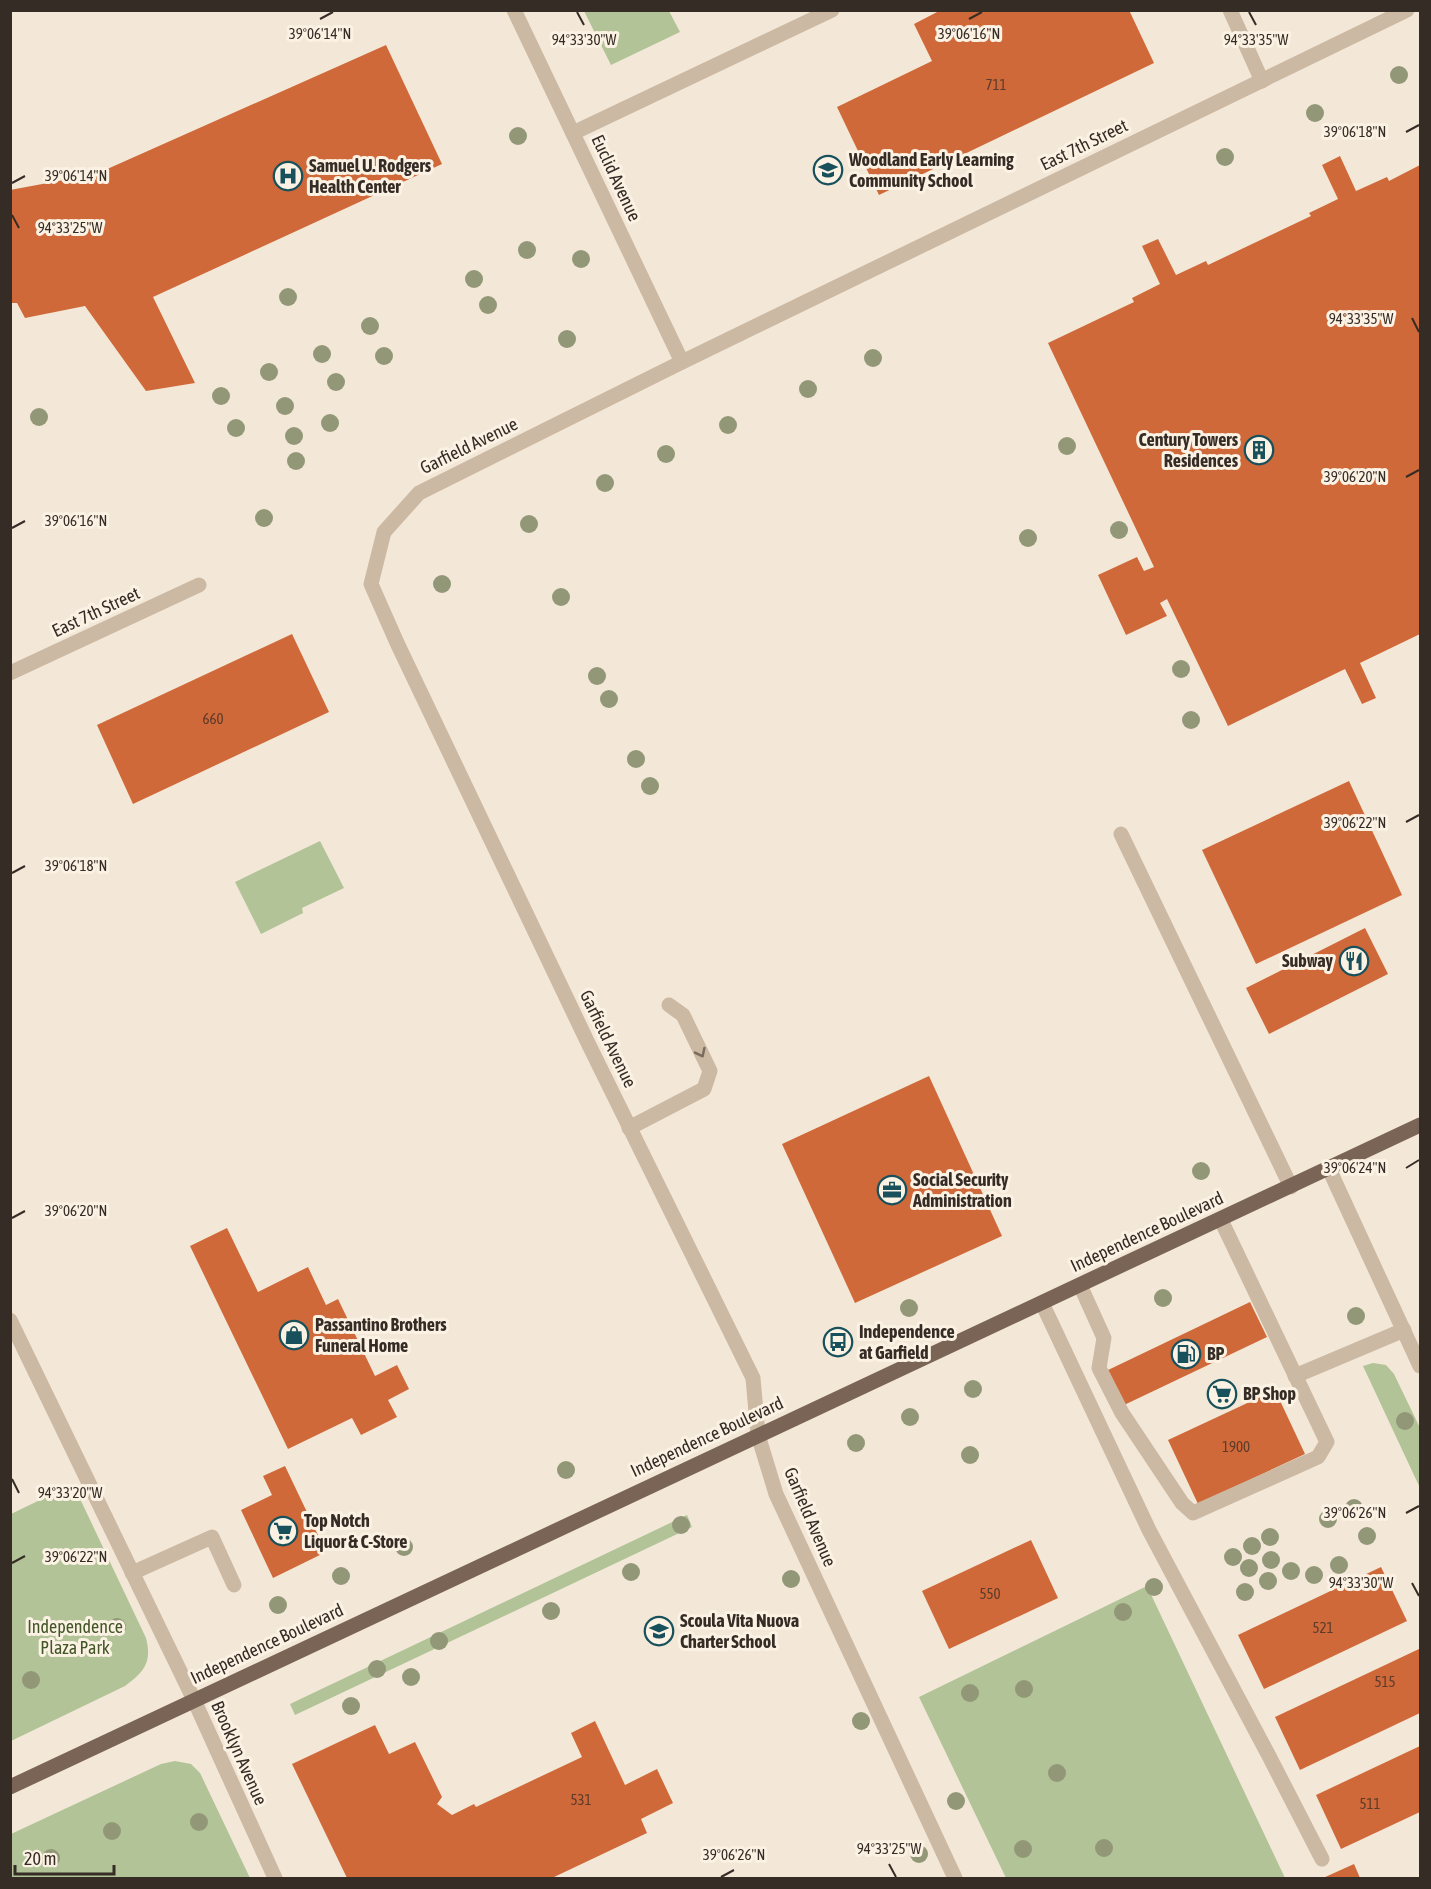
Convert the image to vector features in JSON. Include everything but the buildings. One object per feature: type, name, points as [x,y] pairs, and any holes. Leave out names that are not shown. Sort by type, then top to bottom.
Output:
[{"type":"main road","name":"Independence Boulevard","points":[[10,1787],[1420,1125]]},
{"type":"street","name":"Euclid Avenue","points":[[514,10],[682,362]]},
{"type":"street","points":[[573,133],[832,10]]},
{"type":"street","points":[[1230,10],[1262,81]]},
{"type":"street","name":"East 7th Street","points":[[682,362],[1407,10]]},
{"type":"street","name":"Garfield Avenue","points":[[682,362],[419,493],[384,532],[371,584],[629,1128],[753,1378],[758,1435],[776,1494],[955,1878]]},
{"type":"street","name":"East 7th Street","points":[[10,673],[199,585]]},
{"type":"street","points":[[1120,834],[1291,1187]]},
{"type":"street","points":[[629,1128],[704,1089],[710,1071],[682,1015],[669,1005]]},
{"type":"street","points":[[1329,1169],[1420,1362]]},
{"type":"street","points":[[1080,1285],[1104,1338],[1099,1368],[1122,1413],[1182,1503],[1194,1513],[1318,1457],[1327,1442],[1221,1220]]},
{"type":"street","points":[[1042,1303],[1149,1530],[1322,1859]]},
{"type":"street","name":"Brooklyn Avenue","points":[[10,1320],[194,1700],[275,1878]]},
{"type":"street","points":[[1296,1376],[1404,1330]]},
{"type":"street","points":[[132,1573],[212,1537],[234,1585]]},
{"type":"green space","points":[[584,11],[669,11],[680,32],[611,65]]},
{"type":"green space","points":[[320,841],[344,888],[302,908],[303,913],[261,934],[235,882]]},
{"type":"green space","points":[[1373,1363],[1386,1365],[1394,1374],[1420,1428],[1420,1488],[1363,1366]]},
{"type":"green space","name":"Independence Plaza Park","points":[[73,1484],[146,1638],[147,1660],[138,1676],[125,1686],[11,1741],[11,1514]]},
{"type":"green space","points":[[687,1515],[692,1527],[295,1715],[290,1704]]},
{"type":"green space","points":[[1147,1586],[1285,1878],[1006,1878],[919,1697]]},
{"type":"green space","points":[[175,1761],[191,1764],[200,1773],[250,1878],[11,1878],[11,1834],[161,1764]]},
{"type":"place","name":"Woodland Early Learning Community School","points":[[828,170]]},
{"type":"place","name":"Samuel U. Rodgers Health Center","points":[[288,176]]},
{"type":"place","name":"Century Towers Residences","points":[[1259,450]]},
{"type":"place","name":"Subway","points":[[1354,961]]},
{"type":"place","name":"Social Security Administration","points":[[892,1190]]},
{"type":"place","name":"Passantino Brothers Funeral Home","points":[[294,1335]]},
{"type":"place","name":"Independence at Garfield","points":[[838,1342]]},
{"type":"place","name":"BP","points":[[1186,1354]]},
{"type":"place","name":"BP Shop","points":[[1222,1394]]},
{"type":"place","name":"Top Notch Liquor & C-Store","points":[[283,1531]]},
{"type":"place","name":"Scoula Vita Nuova Charter School","points":[[659,1631]]}]
